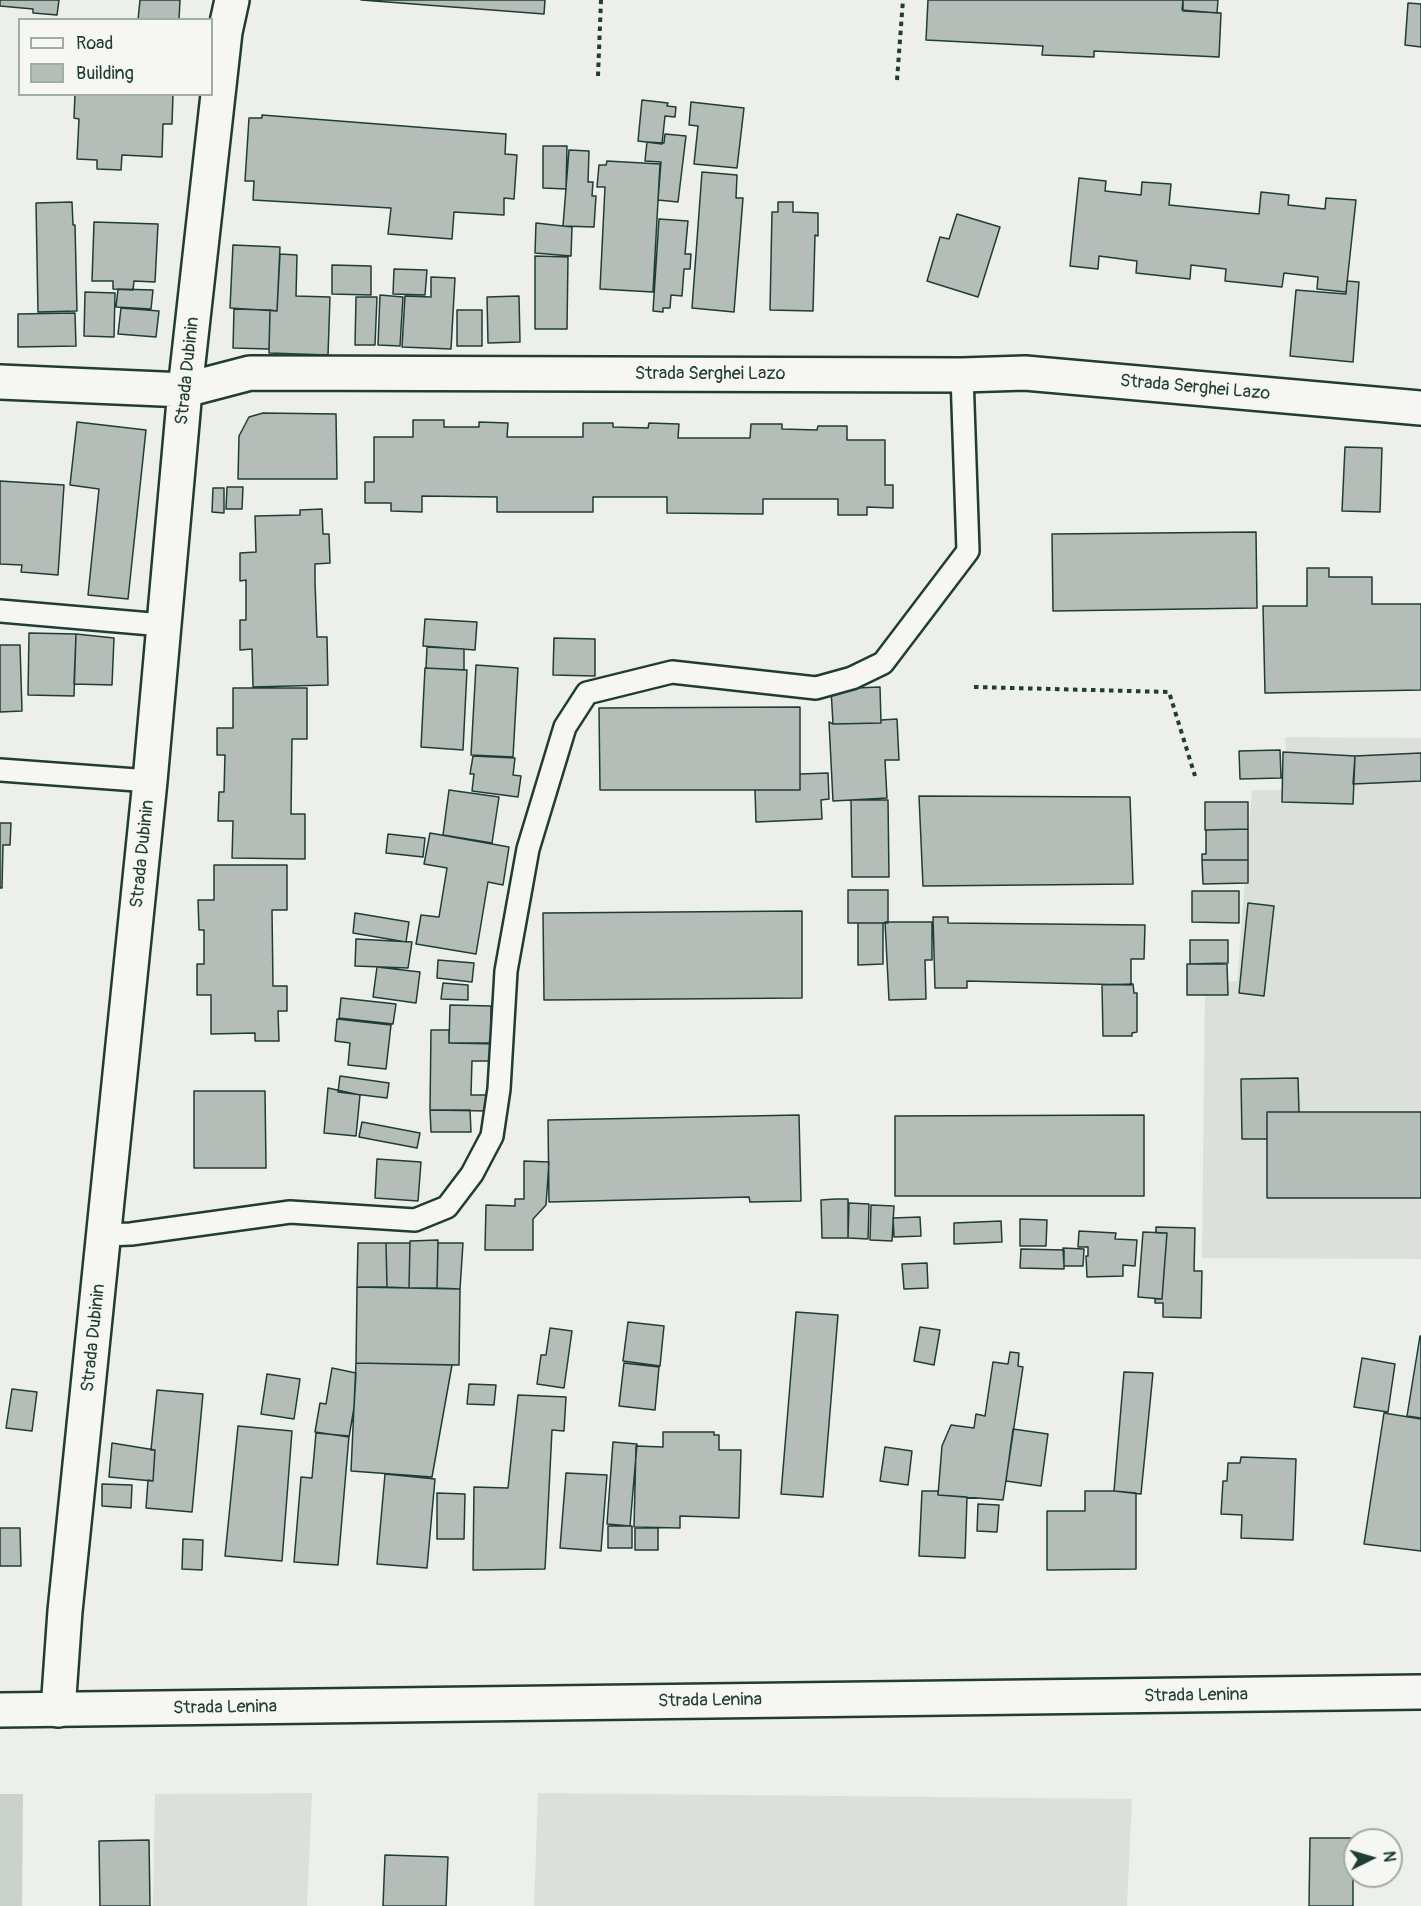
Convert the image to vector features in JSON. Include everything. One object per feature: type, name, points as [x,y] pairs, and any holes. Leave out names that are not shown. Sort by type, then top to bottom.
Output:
[{"type":"street","name":"Strada Dubinin","points":[[58,1710],[65,1611],[150,781],[185,390],[225,32],[232,0]]},
{"type":"street","name":"Strada Serghei Lazo","points":[[0,382],[185,390],[250,373],[962,375],[1025,373],[1421,408]]},
{"type":"street","name":"Strada Lenina","points":[[0,1710],[1421,1692]]},
{"type":"lane","points":[[104,1235],[131,1234],[290,1212],[415,1220],[447,1207],[472,1174],[492,1136],[499,1089],[506,971],[528,849],[565,727],[588,693],[631,680],[672,672],[816,688],[852,678],[883,663],[968,551],[962,375]]},
{"type":"lane","points":[[0,611],[163,625]]},
{"type":"lane","points":[[0,770],[150,781]]},
{"type":"path","points":[[598,76],[601,0]]},
{"type":"path","points":[[897,80],[903,0]]},
{"type":"path","points":[[974,687],[1169,692],[1195,776]]},
{"type":"shaded area","points":[[1285,737],[1421,738],[1421,1259],[1202,1258],[1205,982],[1237,981],[1252,790],[1288,790]]},
{"type":"shaded area","points":[[312,1793],[307,1906],[153,1906],[155,1794]]},
{"type":"shaded area","points":[[538,1793],[1132,1799],[1127,1906],[534,1906]]},
{"type":"shaded area","points":[[0,1794],[23,1794],[22,1906],[0,1906]]},
{"type":"building","points":[[0,0],[59,0],[57,15],[33,13],[33,9],[0,6]]},
{"type":"building","points":[[140,0],[180,0],[179,18],[138,18]]},
{"type":"building","points":[[361,0],[545,0],[544,14]]},
{"type":"building","points":[[928,0],[1183,0],[1183,11],[1221,13],[1219,57],[1094,51],[1094,57],[1042,55],[1043,46],[926,40]]},
{"type":"building","points":[[1183,0],[1218,0],[1217,13],[1182,10]]},
{"type":"building","points":[[1408,3],[1421,4],[1421,47],[1405,45]]},
{"type":"building","points":[[75,96],[173,96],[172,124],[163,124],[162,157],[122,155],[121,170],[97,169],[97,160],[77,159],[79,119],[74,118]]},
{"type":"building","points":[[642,100],[668,103],[667,106],[676,107],[675,117],[665,116],[662,144],[638,141]]},
{"type":"building","points":[[691,102],[744,108],[737,168],[694,164],[698,126],[689,125]]},
{"type":"building","points":[[262,115],[506,134],[505,154],[517,155],[514,199],[504,198],[504,215],[454,212],[452,239],[388,234],[391,208],[253,200],[254,181],[245,181],[249,118],[262,118]]},
{"type":"building","points":[[665,134],[686,136],[678,202],[658,200],[661,162],[645,161],[647,142],[664,143]]},
{"type":"building","points":[[543,146],[567,146],[566,189],[543,188]]},
{"type":"building","points":[[569,150],[589,151],[588,182],[593,182],[592,196],[596,196],[594,227],[563,226]]},
{"type":"building","points":[[607,161],[660,164],[653,292],[600,289],[605,187],[597,187],[599,165],[606,165]]},
{"type":"building","points":[[702,172],[737,175],[736,198],[743,198],[734,312],[692,308]]},
{"type":"building","points":[[1079,178],[1106,181],[1105,191],[1141,195],[1142,182],[1171,184],[1169,205],[1259,214],[1261,192],[1289,195],[1288,205],[1325,209],[1326,198],[1356,200],[1346,292],[1317,289],[1318,277],[1284,273],[1282,287],[1225,281],[1226,269],[1191,265],[1190,279],[1136,273],[1137,261],[1099,256],[1098,269],[1070,266]]},
{"type":"building","points":[[72,202],[73,225],[75,225],[77,311],[38,312],[36,203]]},
{"type":"building","points":[[778,202],[793,202],[793,212],[818,213],[818,236],[815,235],[813,311],[770,310],[772,212],[778,212]]},
{"type":"building","points":[[957,214],[1000,227],[978,297],[927,281],[940,237],[949,239]]},
{"type":"building","points":[[659,219],[688,221],[685,254],[691,254],[690,269],[684,269],[682,296],[671,295],[670,308],[663,308],[663,312],[653,311]]},
{"type":"building","points":[[94,222],[158,224],[155,282],[134,281],[133,290],[113,289],[113,281],[92,281]]},
{"type":"building","points":[[536,223],[572,227],[571,256],[535,253]]},
{"type":"building","points":[[233,245],[280,247],[277,311],[230,308]]},
{"type":"building","points":[[280,254],[297,255],[296,296],[330,297],[328,355],[269,353],[270,310],[277,311]]},
{"type":"building","points":[[535,256],[568,257],[567,329],[535,329]]},
{"type":"building","points":[[332,265],[371,266],[371,295],[332,294]]},
{"type":"building","points":[[394,269],[427,270],[425,295],[393,294]]},
{"type":"building","points":[[431,277],[455,278],[451,349],[402,347],[405,296],[431,297]]},
{"type":"building","points":[[1347,281],[1359,282],[1353,362],[1290,356],[1296,290],[1346,294]]},
{"type":"building","points":[[118,289],[153,290],[151,309],[116,307]]},
{"type":"building","points":[[85,292],[115,293],[114,337],[84,336]]},
{"type":"building","points":[[380,295],[403,297],[400,346],[378,345]]},
{"type":"building","points":[[519,296],[520,342],[488,343],[487,297]]},
{"type":"building","points":[[356,297],[377,297],[375,345],[355,345]]},
{"type":"building","points":[[121,308],[159,311],[156,337],[118,334]]},
{"type":"building","points":[[234,309],[270,310],[269,349],[233,348]]},
{"type":"building","points":[[457,310],[482,310],[482,346],[457,346]]},
{"type":"building","points":[[75,313],[76,346],[18,347],[18,314]]},
{"type":"building","points":[[263,413],[336,414],[337,479],[238,479],[239,436],[249,417]]},
{"type":"building","points":[[413,420],[444,420],[444,427],[479,427],[479,422],[508,423],[507,437],[583,437],[583,423],[613,423],[613,427],[648,428],[649,423],[679,424],[678,438],[750,438],[751,424],[782,424],[782,429],[817,430],[818,426],[847,426],[847,440],[885,440],[885,485],[893,485],[893,508],[867,507],[867,515],[838,515],[838,499],[763,499],[763,514],[667,513],[667,497],[593,497],[593,512],[497,512],[497,497],[422,496],[422,512],[391,511],[391,503],[365,503],[365,482],[374,482],[374,437],[413,437]]},
{"type":"building","points":[[77,422],[146,430],[128,599],[88,595],[99,489],[70,485]]},
{"type":"building","points":[[1345,447],[1382,448],[1380,512],[1342,511]]},
{"type":"building","points":[[0,481],[64,485],[58,575],[21,572],[22,565],[0,564]]},
{"type":"building","points":[[227,487],[243,487],[242,509],[226,509]]},
{"type":"building","points":[[213,488],[224,488],[224,513],[212,512]]},
{"type":"building","points":[[322,509],[323,534],[329,534],[330,563],[315,564],[315,582],[317,637],[327,637],[328,685],[253,687],[252,649],[240,650],[240,620],[246,620],[246,580],[240,581],[240,553],[256,552],[255,516],[300,515],[300,510]]},
{"type":"building","points":[[1256,532],[1257,608],[1053,611],[1052,534]]},
{"type":"building","points":[[1307,568],[1329,568],[1329,577],[1372,577],[1372,604],[1421,604],[1421,690],[1265,693],[1263,606],[1307,606]]},
{"type":"building","points":[[425,619],[477,622],[475,650],[423,646]]},
{"type":"building","points":[[29,633],[76,634],[74,696],[28,695]]},
{"type":"building","points":[[76,634],[114,638],[112,685],[74,684]]},
{"type":"building","points":[[554,638],[595,639],[595,676],[553,675]]},
{"type":"building","points":[[0,645],[20,645],[22,711],[0,712]]},
{"type":"building","points":[[427,647],[464,649],[464,670],[426,668]]},
{"type":"building","points":[[476,665],[518,668],[513,757],[471,755]]},
{"type":"building","points":[[425,668],[467,670],[463,750],[421,747]]},
{"type":"building","points":[[880,687],[881,723],[833,724],[831,689]]},
{"type":"building","points":[[233,688],[307,688],[307,739],[292,739],[291,814],[305,814],[305,859],[232,858],[233,821],[218,821],[219,792],[224,792],[225,755],[217,755],[217,728],[233,728]]},
{"type":"building","points":[[800,707],[800,790],[600,790],[599,708]]},
{"type":"building","points":[[897,719],[899,760],[885,760],[887,798],[833,801],[829,722],[833,724],[881,723],[881,720]]},
{"type":"building","points":[[1280,750],[1281,778],[1240,779],[1239,751]]},
{"type":"building","points":[[1283,752],[1355,756],[1353,804],[1282,802]]},
{"type":"building","points":[[1421,753],[1421,781],[1353,784],[1355,756]]},
{"type":"building","points":[[473,756],[515,758],[513,775],[521,776],[518,797],[472,791],[474,774],[470,774]]},
{"type":"building","points":[[828,773],[829,799],[821,800],[822,819],[756,822],[755,790],[800,790],[800,774]]},
{"type":"building","points":[[449,790],[499,797],[492,843],[443,835]]},
{"type":"building","points":[[919,796],[1130,797],[1133,884],[923,886]]},
{"type":"building","points":[[851,800],[888,800],[889,877],[852,877]]},
{"type":"building","points":[[1205,802],[1248,802],[1248,829],[1205,830]]},
{"type":"building","points":[[0,823],[11,823],[10,845],[3,845],[2,888],[0,888]]},
{"type":"building","points":[[1248,829],[1248,860],[1202,860],[1202,854],[1206,854],[1206,830]]},
{"type":"building","points":[[430,833],[509,847],[503,885],[488,882],[476,954],[416,944],[421,915],[439,917],[447,868],[424,864]]},
{"type":"building","points":[[388,834],[425,838],[423,857],[386,853]]},
{"type":"building","points":[[1202,860],[1248,860],[1248,883],[1203,884]]},
{"type":"building","points":[[214,865],[287,865],[287,910],[272,910],[273,986],[287,986],[287,1011],[278,1011],[279,1041],[255,1041],[255,1033],[211,1034],[211,995],[197,995],[197,964],[204,964],[204,930],[199,930],[198,900],[214,900]]},
{"type":"building","points":[[848,890],[888,890],[888,923],[848,923]]},
{"type":"building","points":[[1192,891],[1239,891],[1239,923],[1192,922]]},
{"type":"building","points":[[1248,903],[1274,906],[1264,996],[1239,993]]},
{"type":"building","points":[[802,911],[802,998],[544,1000],[543,913]]},
{"type":"building","points":[[355,913],[409,922],[406,942],[353,933]]},
{"type":"building","points":[[933,917],[948,917],[948,923],[1145,925],[1144,959],[1131,959],[1131,985],[967,981],[967,988],[935,988]]},
{"type":"building","points":[[885,922],[932,922],[932,960],[925,960],[926,999],[889,1000]]},
{"type":"building","points":[[858,923],[883,923],[883,964],[858,965]]},
{"type":"building","points":[[356,939],[412,942],[408,968],[355,966]]},
{"type":"building","points":[[1190,940],[1228,940],[1228,963],[1190,964]]},
{"type":"building","points":[[438,960],[474,963],[472,982],[437,978]]},
{"type":"building","points":[[1187,964],[1227,964],[1228,995],[1187,995]]},
{"type":"building","points":[[377,967],[420,972],[416,1003],[373,997]]},
{"type":"building","points":[[443,983],[468,985],[468,1000],[441,999]]},
{"type":"building","points":[[1133,984],[1134,993],[1137,993],[1137,1032],[1132,1033],[1132,1036],[1103,1036],[1102,985]]},
{"type":"building","points":[[341,998],[396,1004],[393,1024],[339,1018]]},
{"type":"building","points":[[450,1005],[491,1006],[491,1043],[449,1043]]},
{"type":"building","points":[[337,1019],[391,1025],[386,1069],[348,1065],[350,1043],[335,1041]]},
{"type":"building","points":[[431,1030],[449,1030],[449,1043],[497,1044],[497,1061],[472,1061],[471,1095],[489,1095],[489,1111],[430,1110]]},
{"type":"building","points":[[340,1076],[389,1083],[387,1098],[338,1092]]},
{"type":"building","points":[[1298,1078],[1299,1112],[1267,1112],[1267,1139],[1242,1139],[1241,1079]]},
{"type":"building","points":[[328,1088],[360,1095],[356,1136],[324,1133]]},
{"type":"building","points":[[194,1091],[265,1091],[266,1168],[194,1168]]},
{"type":"building","points":[[430,1110],[470,1110],[471,1132],[431,1132]]},
{"type":"building","points":[[1267,1112],[1421,1112],[1421,1198],[1267,1198]]},
{"type":"building","points":[[799,1115],[801,1201],[750,1202],[749,1197],[549,1202],[548,1120]]},
{"type":"building","points":[[1144,1115],[1144,1196],[895,1196],[895,1116]]},
{"type":"building","points":[[362,1122],[420,1133],[417,1148],[359,1137]]},
{"type":"building","points":[[377,1159],[421,1162],[418,1201],[375,1198]]},
{"type":"building","points":[[524,1161],[549,1162],[546,1205],[533,1219],[533,1250],[485,1250],[486,1205],[515,1206],[515,1199],[524,1199]]},
{"type":"building","points":[[848,1199],[848,1238],[822,1238],[821,1200]]},
{"type":"building","points":[[849,1203],[869,1204],[868,1239],[848,1238]]},
{"type":"building","points":[[871,1205],[894,1206],[892,1241],[870,1240]]},
{"type":"building","points":[[920,1217],[921,1236],[894,1237],[893,1218]]},
{"type":"building","points":[[1020,1219],[1047,1220],[1046,1246],[1020,1246]]},
{"type":"building","points":[[1001,1221],[1002,1242],[954,1244],[954,1223]]},
{"type":"building","points":[[1156,1227],[1195,1228],[1194,1271],[1202,1271],[1201,1318],[1163,1317],[1163,1303],[1155,1303],[1155,1299],[1162,1299],[1167,1233],[1156,1233]]},
{"type":"building","points":[[1079,1231],[1116,1233],[1115,1239],[1137,1240],[1135,1266],[1123,1265],[1123,1276],[1087,1277],[1088,1247],[1078,1247]]},
{"type":"building","points":[[1143,1232],[1167,1233],[1162,1299],[1138,1297]]},
{"type":"building","points":[[438,1240],[437,1288],[409,1288],[410,1241]]},
{"type":"building","points":[[358,1243],[386,1243],[387,1287],[357,1287]]},
{"type":"building","points":[[386,1243],[410,1243],[409,1288],[387,1287]]},
{"type":"building","points":[[438,1243],[463,1243],[460,1289],[437,1288]]},
{"type":"building","points":[[1063,1248],[1084,1249],[1083,1266],[1064,1266]]},
{"type":"building","points":[[1021,1249],[1064,1250],[1064,1269],[1020,1268]]},
{"type":"building","points":[[927,1263],[928,1288],[904,1289],[902,1264]]},
{"type":"building","points":[[357,1287],[460,1289],[459,1365],[356,1363]]},
{"type":"building","points":[[796,1312],[838,1315],[823,1497],[781,1494]]},
{"type":"building","points":[[628,1322],[664,1326],[660,1366],[623,1361]]},
{"type":"building","points":[[920,1327],[940,1330],[934,1365],[914,1361]]},
{"type":"building","points":[[550,1328],[572,1331],[564,1388],[537,1384],[541,1355],[546,1355]]},
{"type":"building","points":[[1421,1336],[1421,1418],[1407,1416]]},
{"type":"building","points":[[1010,1352],[1019,1353],[1018,1366],[1023,1367],[1003,1500],[938,1495],[942,1446],[951,1425],[974,1428],[976,1414],[985,1416],[993,1362],[1008,1364]]},
{"type":"building","points":[[1362,1358],[1395,1364],[1388,1412],[1354,1407]]},
{"type":"building","points":[[356,1363],[452,1365],[432,1477],[351,1471]]},
{"type":"building","points":[[624,1363],[659,1367],[655,1410],[619,1406]]},
{"type":"building","points":[[332,1368],[356,1373],[354,1408],[349,1437],[315,1432],[320,1403],[326,1404]]},
{"type":"building","points":[[1124,1372],[1153,1373],[1141,1494],[1114,1491]]},
{"type":"building","points":[[267,1374],[300,1379],[294,1419],[261,1414]]},
{"type":"building","points":[[469,1384],[496,1385],[494,1405],[467,1404]]},
{"type":"building","points":[[12,1389],[37,1392],[32,1431],[6,1428]]},
{"type":"building","points":[[157,1390],[203,1394],[192,1512],[146,1508],[148,1480],[153,1481],[155,1450],[151,1450]]},
{"type":"building","points":[[518,1395],[566,1397],[564,1431],[552,1430],[545,1569],[473,1570],[474,1487],[508,1488]]},
{"type":"building","points":[[1384,1413],[1421,1419],[1421,1551],[1364,1544]]},
{"type":"building","points":[[238,1426],[292,1431],[282,1561],[225,1556]]},
{"type":"building","points":[[1013,1429],[1048,1434],[1041,1486],[1006,1481]]},
{"type":"building","points":[[663,1432],[714,1432],[714,1435],[719,1435],[719,1450],[741,1450],[739,1518],[680,1516],[680,1528],[634,1527],[636,1446],[663,1447]]},
{"type":"building","points":[[316,1433],[349,1436],[338,1565],[294,1562],[301,1477],[312,1478]]},
{"type":"building","points":[[613,1442],[637,1444],[630,1526],[607,1524]]},
{"type":"building","points":[[112,1443],[155,1450],[153,1481],[109,1477]]},
{"type":"building","points":[[885,1447],[912,1451],[908,1485],[880,1481]]},
{"type":"building","points":[[1241,1457],[1296,1459],[1293,1540],[1241,1538],[1242,1515],[1221,1514],[1223,1481],[1227,1481],[1228,1463],[1240,1463]]},
{"type":"building","points":[[566,1473],[607,1475],[601,1551],[560,1548]]},
{"type":"building","points":[[385,1474],[435,1479],[427,1568],[377,1564]]},
{"type":"building","points":[[102,1484],[132,1485],[131,1508],[102,1506]]},
{"type":"building","points":[[922,1491],[938,1491],[938,1495],[967,1497],[965,1558],[919,1556]]},
{"type":"building","points":[[1085,1491],[1136,1493],[1136,1569],[1047,1570],[1047,1511],[1085,1511]]},
{"type":"building","points":[[437,1493],[465,1494],[464,1539],[437,1539]]},
{"type":"building","points":[[978,1504],[999,1505],[997,1532],[977,1531]]},
{"type":"building","points":[[608,1526],[632,1526],[632,1548],[608,1548]]},
{"type":"building","points":[[0,1528],[20,1528],[21,1566],[0,1566]]},
{"type":"building","points":[[635,1528],[658,1528],[658,1550],[635,1550]]},
{"type":"building","points":[[183,1539],[203,1540],[202,1570],[182,1569]]},
{"type":"building","points":[[1310,1838],[1343,1838],[1343,1888],[1353,1888],[1353,1906],[1309,1906]]},
{"type":"building","points":[[149,1840],[150,1906],[100,1906],[99,1841]]},
{"type":"building","points":[[385,1855],[448,1857],[446,1906],[383,1906]]}]
